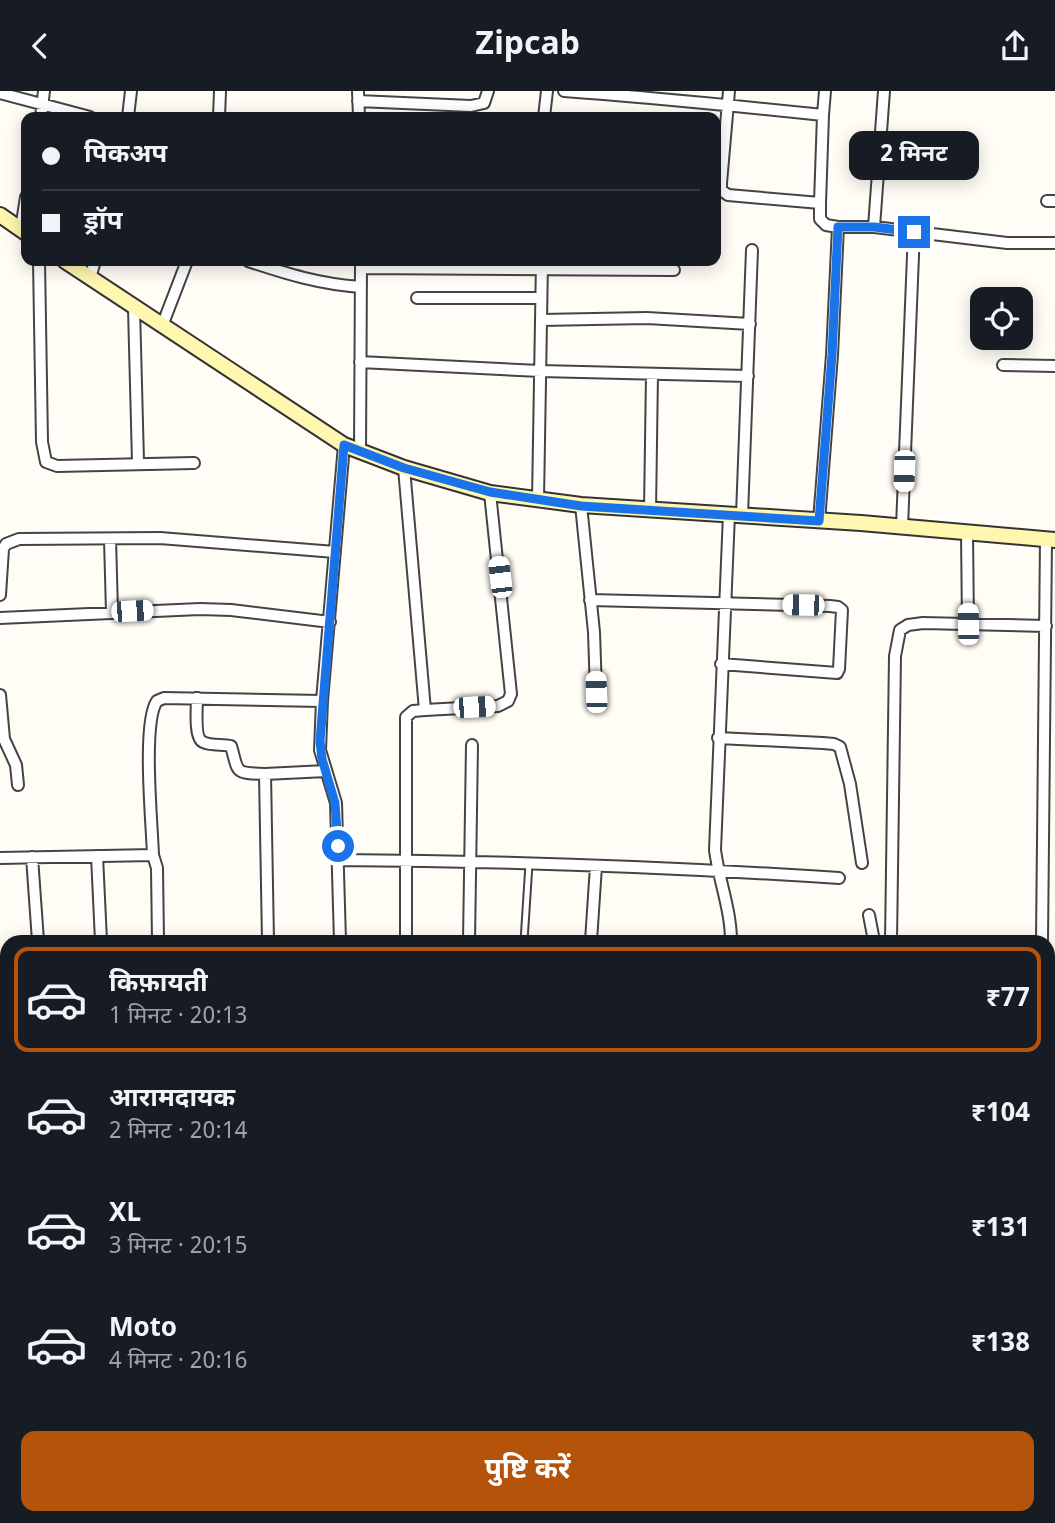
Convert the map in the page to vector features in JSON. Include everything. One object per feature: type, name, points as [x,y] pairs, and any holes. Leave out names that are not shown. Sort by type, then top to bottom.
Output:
[{"type":"street","points":[[0,93],[42,112],[44,91]]},
{"type":"street","points":[[129,112],[131,91]]},
{"type":"street","points":[[219,112],[220,91]]},
{"type":"street","points":[[358,96],[471,106],[484,103],[488,91]]},
{"type":"street","points":[[545,112],[547,91]]},
{"type":"street","points":[[564,91],[632,93],[823,115]]},
{"type":"street","points":[[721,173],[729,91]]},
{"type":"street","points":[[824,91],[819,214],[823,223],[838,227],[874,227],[1007,243],[1055,243]]},
{"type":"street","points":[[874,227],[884,91]]},
{"type":"street","points":[[721,186],[728,195],[765,196],[820,203]]},
{"type":"street","points":[[0,215],[21,230]]},
{"type":"street","points":[[819,521],[832,355],[838,227]]},
{"type":"street","points":[[902,527],[914,232]]},
{"type":"street","points":[[731,935],[729,907],[717,870],[715,850],[718,738],[724,603],[748,376],[752,250]]},
{"type":"street","points":[[39,266],[44,458],[49,464],[57,466],[138,462],[194,463]]},
{"type":"street","points":[[72,266],[344,445],[404,468],[490,492],[581,506],[902,527],[1051,540],[1046,626],[1042,935]]},
{"type":"street","points":[[90,278],[94,266]]},
{"type":"street","points":[[162,326],[185,266]]},
{"type":"street","points":[[360,452],[361,266]]},
{"type":"street","points":[[538,500],[542,266]]},
{"type":"street","points":[[586,266],[674,270]]},
{"type":"street","points":[[281,267],[322,283],[361,287]]},
{"type":"street","points":[[417,298],[541,298]]},
{"type":"street","points":[[134,308],[138,462]]},
{"type":"street","points":[[541,320],[646,318],[750,324]]},
{"type":"street","points":[[360,362],[540,371],[748,376]]},
{"type":"street","points":[[1003,365],[1055,366]]},
{"type":"street","points":[[650,511],[652,374]]},
{"type":"street","points":[[340,935],[335,803],[320,750],[344,445]]},
{"type":"street","points":[[404,468],[425,710]]},
{"type":"street","points":[[406,935],[406,717],[413,711],[498,706],[508,701],[511,694],[490,492]]},
{"type":"street","points":[[581,506],[596,692]]},
{"type":"street","points":[[967,533],[968,624]]},
{"type":"street","points":[[0,595],[3,549],[12,541],[32,537],[160,538],[335,552]]},
{"type":"street","points":[[110,539],[112,612]]},
{"type":"street","points":[[590,600],[838,607],[843,614],[837,673],[721,664]]},
{"type":"street","points":[[0,618],[200,608],[330,622]]},
{"type":"street","points":[[891,935],[895,656],[900,630],[908,625],[923,623],[1046,626]]},
{"type":"street","points":[[0,695],[4,739],[16,765],[19,785]]},
{"type":"street","points":[[158,935],[157,867],[153,855],[151,715],[157,701],[164,698],[197,698],[322,701]]},
{"type":"street","points":[[197,698],[199,739],[204,743],[231,746],[234,764],[243,772],[265,774],[326,771]]},
{"type":"street","points":[[718,738],[823,743],[840,747],[850,784],[862,863]]},
{"type":"street","points":[[469,935],[472,745]]},
{"type":"street","points":[[265,774],[268,935]]},
{"type":"street","points":[[0,857],[153,855]]},
{"type":"street","points":[[97,856],[101,935]]},
{"type":"street","points":[[32,857],[38,935]]},
{"type":"street","points":[[338,860],[470,861],[717,870],[839,878]]},
{"type":"street","points":[[591,935],[596,866]]},
{"type":"street","points":[[869,915],[873,935]]},
{"type":"lane","points":[[524,935],[529,864]]},
{"type":"route","points":[[338,846],[335,803],[322,759],[320,741],[344,445],[404,468],[490,492],[581,506],[819,521],[832,355],[838,227],[874,227],[914,232]]}]
